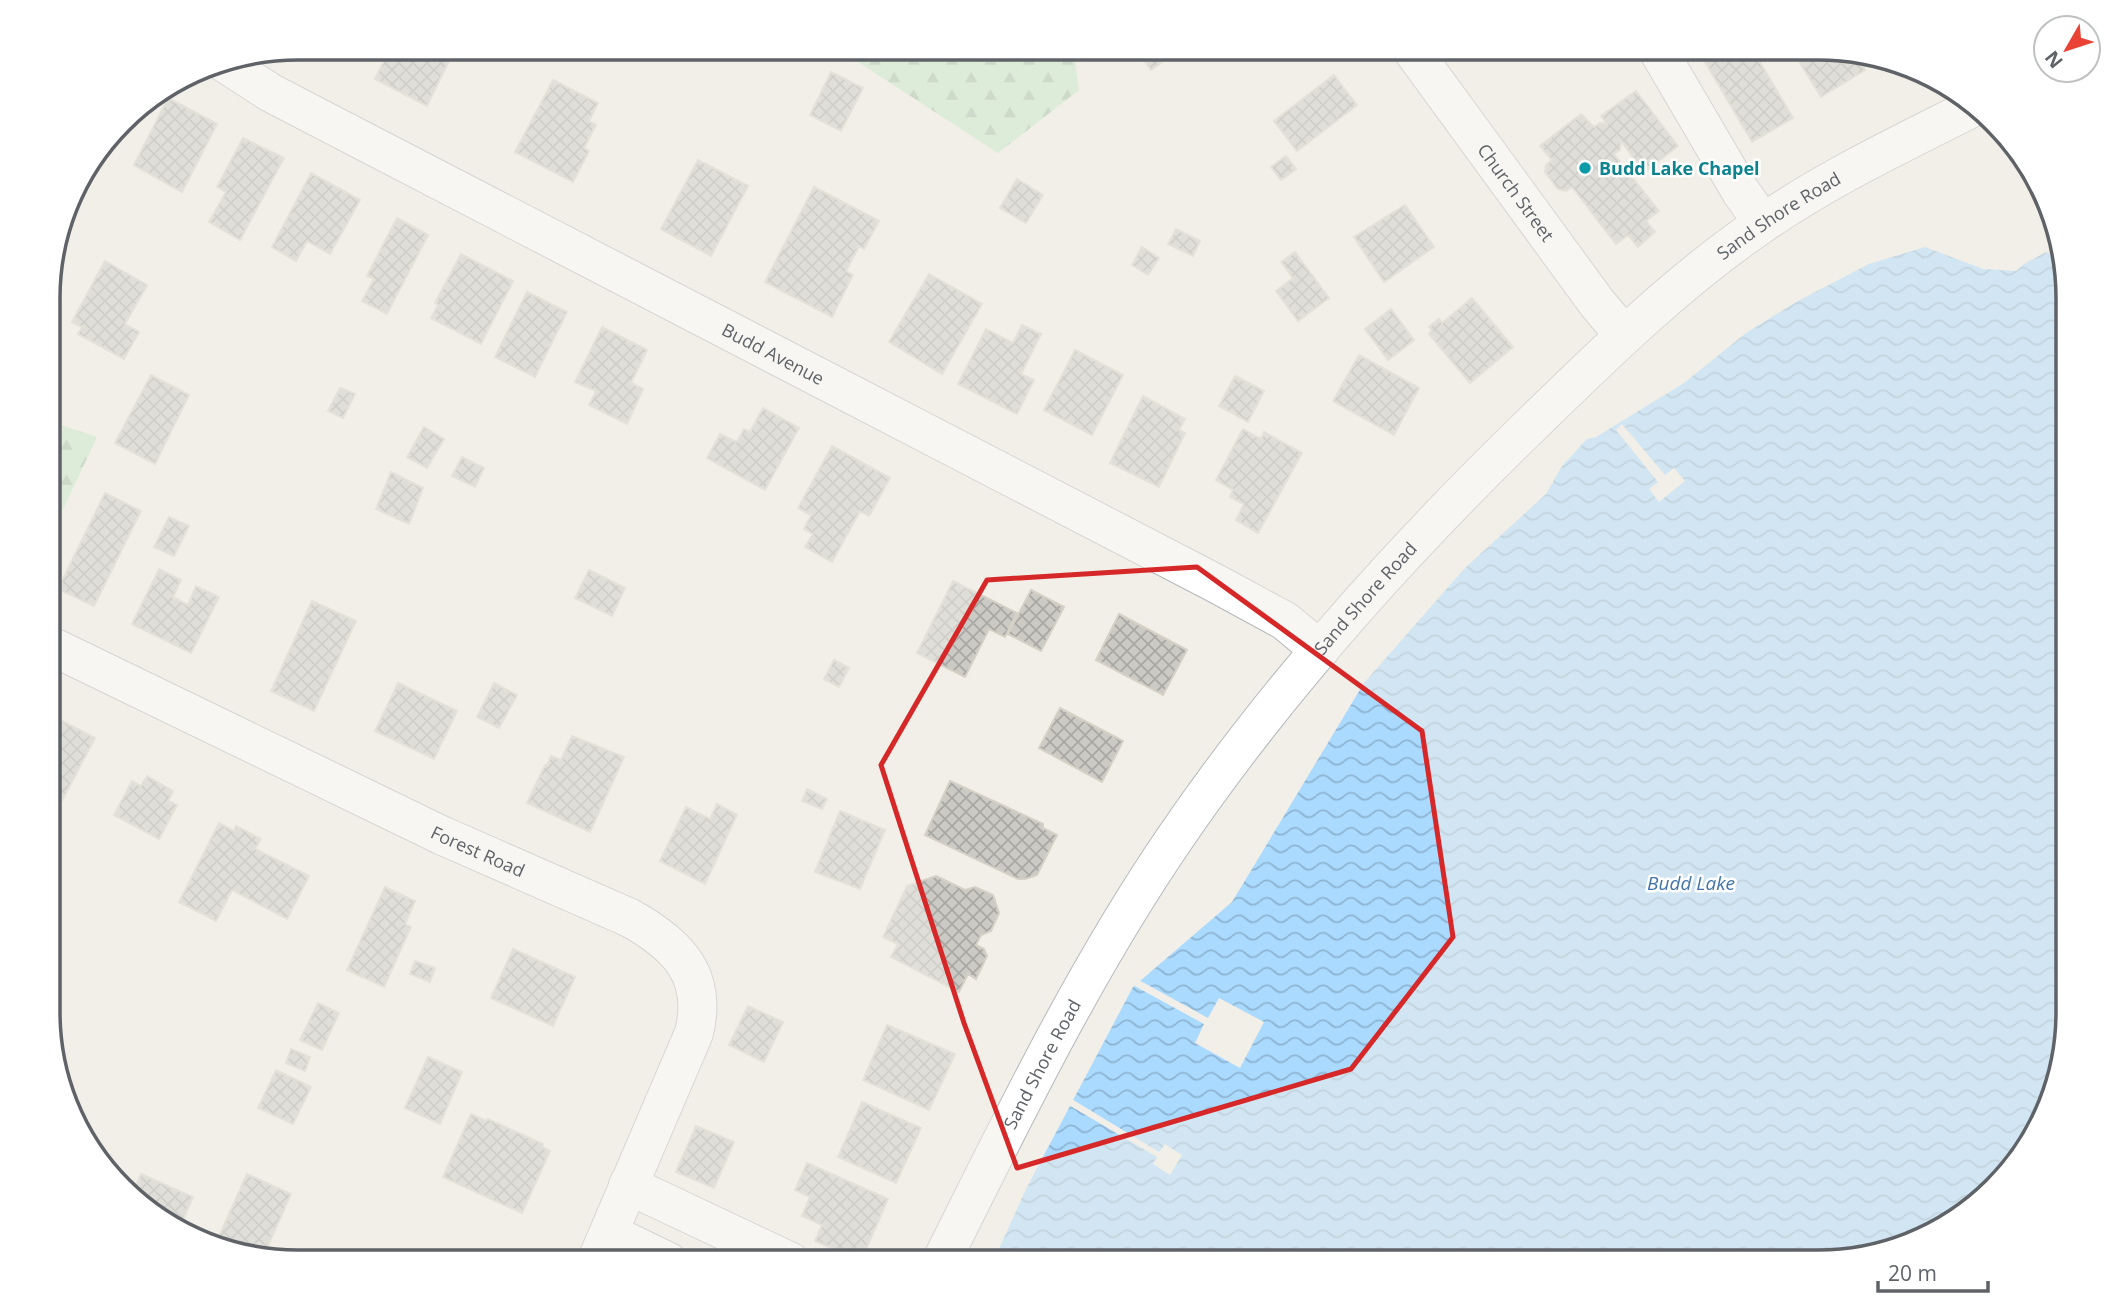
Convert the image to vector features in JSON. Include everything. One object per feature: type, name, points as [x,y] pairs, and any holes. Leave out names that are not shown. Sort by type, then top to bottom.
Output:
[{"type":"street","name":"Church Street","points":[[1419,60],[1581,282],[1624,335]]},
{"type":"street","points":[[1665,60],[1741,192],[1763,223]]},
{"type":"street","name":"Budd Avenue","points":[[234,69],[271,93],[1215,583],[1285,621],[1320,650]]},
{"type":"street","name":"Sand Shore Road","points":[[947,1250],[1032,1080],[1125,918],[1174,839],[1261,721],[1378,581],[1428,528],[1624,335],[1701,268],[1763,223],[1895,147],[1966,111]]},
{"type":"street","name":"Forest Road","points":[[60,650],[441,835],[630,918],[671,946],[687,965],[696,985],[699,1007],[697,1020],[694,1033],[602,1247]]},
{"type":"street","points":[[628,1185],[765,1250]]},
{"type":"highlighted area","points":[[1197,567],[1422,731],[1453,937],[1351,1069],[1017,1168],[964,1023],[881,765],[987,580]]},
{"type":"green space","points":[[855,60],[1075,60],[1079,90],[998,153]]},
{"type":"green space","points":[[60,425],[97,437],[60,516]]},
{"type":"water","name":"Budd Lake","points":[[1925,247],[1983,269],[2016,271],[2046,252],[2053,255],[2056,282],[2056,1027],[2044,1088],[2032,1117],[2016,1144],[1987,1180],[1938,1218],[1910,1231],[1865,1245],[1834,1249],[999,1250],[1026,1189],[1133,987],[1232,902],[1364,683],[1464,569],[1546,494],[1562,466],[1587,439],[1596,437],[1684,383],[1746,333],[1798,301],[1869,264]]},
{"type":"pier","points":[[1622,424],[1665,475],[1674,468],[1685,481],[1659,502],[1649,489],[1658,482],[1616,430]]},
{"type":"pier","points":[[1137,979],[1208,1018],[1219,998],[1264,1022],[1240,1068],[1195,1043],[1204,1024],[1131,984]]},
{"type":"pier","points":[[1070,1098],[1159,1152],[1165,1144],[1182,1155],[1170,1175],[1153,1164],[1157,1157],[1067,1104]]},
{"type":"building","points":[[384,60],[450,60],[427,106],[375,79]]},
{"type":"building","points":[[1144,60],[1165,60],[1151,70]]},
{"type":"building","points":[[1704,60],[1759,60],[1793,118],[1752,142]]},
{"type":"building","points":[[1798,60],[1862,64],[1865,70],[1821,97]]},
{"type":"building","points":[[831,72],[863,88],[841,131],[810,115]]},
{"type":"building","points":[[1334,75],[1357,105],[1297,151],[1274,121]]},
{"type":"building","points":[[553,80],[598,103],[589,121],[596,125],[584,148],[589,151],[573,182],[515,152]]},
{"type":"building","name":"Budd Lake Chapel","points":[[1636,91],[1678,146],[1644,172],[1621,141],[1620,150],[1614,154],[1659,211],[1646,221],[1655,232],[1638,247],[1628,235],[1616,244],[1572,187],[1566,191],[1558,189],[1545,172],[1546,165],[1552,160],[1540,146],[1581,114],[1594,127],[1600,123],[1607,124],[1601,116]]},
{"type":"building","points":[[168,98],[217,124],[182,192],[134,165]]},
{"type":"building","points":[[243,138],[284,158],[240,240],[209,222],[226,192],[217,187]]},
{"type":"building","points":[[1286,156],[1296,169],[1281,180],[1271,167]]},
{"type":"building","points":[[698,160],[748,186],[711,256],[661,229]]},
{"type":"building","points":[[311,173],[360,200],[330,254],[307,241],[296,261],[272,247]]},
{"type":"building","points":[[1017,179],[1043,195],[1026,223],[1000,208]]},
{"type":"building","points":[[814,187],[879,221],[864,249],[859,246],[846,271],[853,275],[832,317],[765,282]]},
{"type":"building","points":[[1405,205],[1434,247],[1384,282],[1354,237]]},
{"type":"building","points":[[397,218],[428,235],[387,314],[362,301],[374,279],[367,276]]},
{"type":"building","points":[[1176,229],[1200,241],[1193,256],[1168,244]]},
{"type":"building","points":[[1142,247],[1159,258],[1148,275],[1132,265]]},
{"type":"building","points":[[1295,252],[1329,298],[1298,321],[1276,291],[1293,278],[1281,262]]},
{"type":"building","points":[[461,254],[513,281],[481,344],[431,318],[438,305],[435,303]]},
{"type":"building","points":[[105,261],[147,285],[125,324],[139,332],[124,359],[78,334],[82,327],[72,322]]},
{"type":"building","points":[[929,274],[982,304],[942,374],[889,342]]},
{"type":"building","points":[[527,292],[567,312],[535,377],[495,357]]},
{"type":"building","points":[[1472,298],[1513,347],[1470,383],[1429,334],[1432,331],[1429,327],[1439,319],[1442,323]]},
{"type":"building","points":[[1391,309],[1414,340],[1388,360],[1365,329]]},
{"type":"building","points":[[1022,325],[1041,334],[1021,374],[1034,380],[1017,414],[958,384],[986,329],[1013,343]]},
{"type":"building","points":[[602,327],[647,350],[631,383],[643,389],[627,424],[589,405],[596,391],[575,382]]},
{"type":"building","points":[[1075,350],[1123,375],[1092,435],[1044,410]]},
{"type":"building","points":[[1359,355],[1419,388],[1394,435],[1333,401]]},
{"type":"building","points":[[151,375],[189,395],[155,464],[115,443]]},
{"type":"building","points":[[1235,376],[1264,391],[1248,422],[1219,406]]},
{"type":"building","points":[[340,388],[355,394],[343,418],[328,411]]},
{"type":"building","points":[[1143,396],[1185,419],[1179,430],[1185,433],[1159,487],[1110,463]]},
{"type":"building","points":[[763,408],[799,428],[765,490],[707,458],[720,434],[737,442],[744,429],[750,432]]},
{"type":"building","points":[[424,427],[444,439],[427,468],[407,457]]},
{"type":"building","points":[[1243,429],[1261,439],[1264,432],[1302,453],[1258,533],[1236,520],[1244,504],[1230,497],[1233,490],[1216,480]]},
{"type":"building","points":[[832,446],[890,478],[869,516],[860,511],[832,562],[805,547],[813,534],[804,529],[811,515],[798,508]]},
{"type":"building","points":[[462,457],[484,468],[475,487],[452,476]]},
{"type":"building","points":[[391,472],[423,488],[409,524],[376,509]]},
{"type":"building","points":[[105,493],[141,511],[94,606],[60,590],[60,585]]},
{"type":"building","points":[[169,517],[189,526],[174,556],[154,547]]},
{"type":"building","points":[[159,569],[181,580],[173,597],[188,605],[196,586],[219,597],[191,653],[132,624]]},
{"type":"building","points":[[589,570],[625,588],[612,616],[575,598]]},
{"type":"building","points":[[953,581],[1017,613],[1005,637],[989,629],[965,677],[917,653]]},
{"type":"building","points":[[1031,590],[1064,607],[1041,651],[1008,634]]},
{"type":"building","points":[[312,601],[356,621],[314,711],[271,691]]},
{"type":"building","points":[[1119,614],[1187,650],[1163,695],[1096,660]]},
{"type":"building","points":[[834,660],[849,668],[839,687],[824,679]]},
{"type":"building","points":[[398,683],[457,711],[434,759],[375,731]]},
{"type":"building","points":[[494,683],[517,695],[499,728],[477,717]]},
{"type":"building","points":[[1060,708],[1123,741],[1102,782],[1039,748]]},
{"type":"building","points":[[60,720],[95,738],[60,804]]},
{"type":"building","points":[[572,736],[624,757],[590,832],[527,803],[551,756],[561,760]]},
{"type":"building","points":[[147,776],[173,791],[168,801],[177,805],[159,839],[114,815],[132,781],[141,786]]},
{"type":"building","points":[[950,781],[1043,824],[1043,828],[1057,835],[1037,875],[1018,879],[925,835]]},
{"type":"building","points":[[807,789],[827,799],[822,809],[802,801]]},
{"type":"building","points":[[717,804],[737,815],[705,884],[660,861],[686,807],[710,819]]},
{"type":"building","points":[[840,811],[885,830],[860,889],[815,872]]},
{"type":"building","points":[[219,823],[234,831],[236,826],[261,839],[255,849],[309,876],[287,919],[232,890],[216,921],[179,902]]},
{"type":"building","points":[[936,876],[965,890],[975,887],[993,895],[999,913],[991,931],[981,935],[976,945],[984,949],[987,956],[976,979],[968,974],[959,992],[891,957],[898,944],[883,937],[907,886]]},
{"type":"building","points":[[385,887],[415,901],[405,924],[411,927],[384,987],[347,970]]},
{"type":"building","points":[[513,949],[575,977],[553,1026],[491,998]]},
{"type":"building","points":[[415,961],[435,968],[430,982],[410,974]]},
{"type":"building","points":[[318,1003],[339,1013],[322,1050],[300,1040]]},
{"type":"building","points":[[748,1006],[783,1022],[764,1062],[729,1045]]},
{"type":"building","points":[[887,1025],[955,1054],[929,1110],[863,1080]]},
{"type":"building","points":[[291,1049],[310,1057],[305,1071],[286,1063]]},
{"type":"building","points":[[428,1057],[462,1072],[440,1124],[405,1108]]},
{"type":"building","points":[[276,1070],[311,1087],[293,1124],[258,1108]]},
{"type":"building","points":[[862,1102],[921,1128],[896,1183],[838,1157]]},
{"type":"building","points":[[471,1114],[543,1144],[542,1147],[550,1151],[522,1213],[443,1177]]},
{"type":"building","points":[[696,1126],[734,1142],[714,1188],[676,1172]]},
{"type":"building","points":[[807,1163],[888,1199],[866,1250],[835,1250],[815,1241],[822,1225],[802,1216],[810,1197],[795,1190]]},
{"type":"building","points":[[141,1174],[193,1197],[183,1220],[165,1209],[136,1185]]},
{"type":"building","points":[[247,1174],[291,1194],[267,1247],[219,1235]]},
{"type":"place","name":"Budd Lake Chapel","points":[[1585,168]]}]
